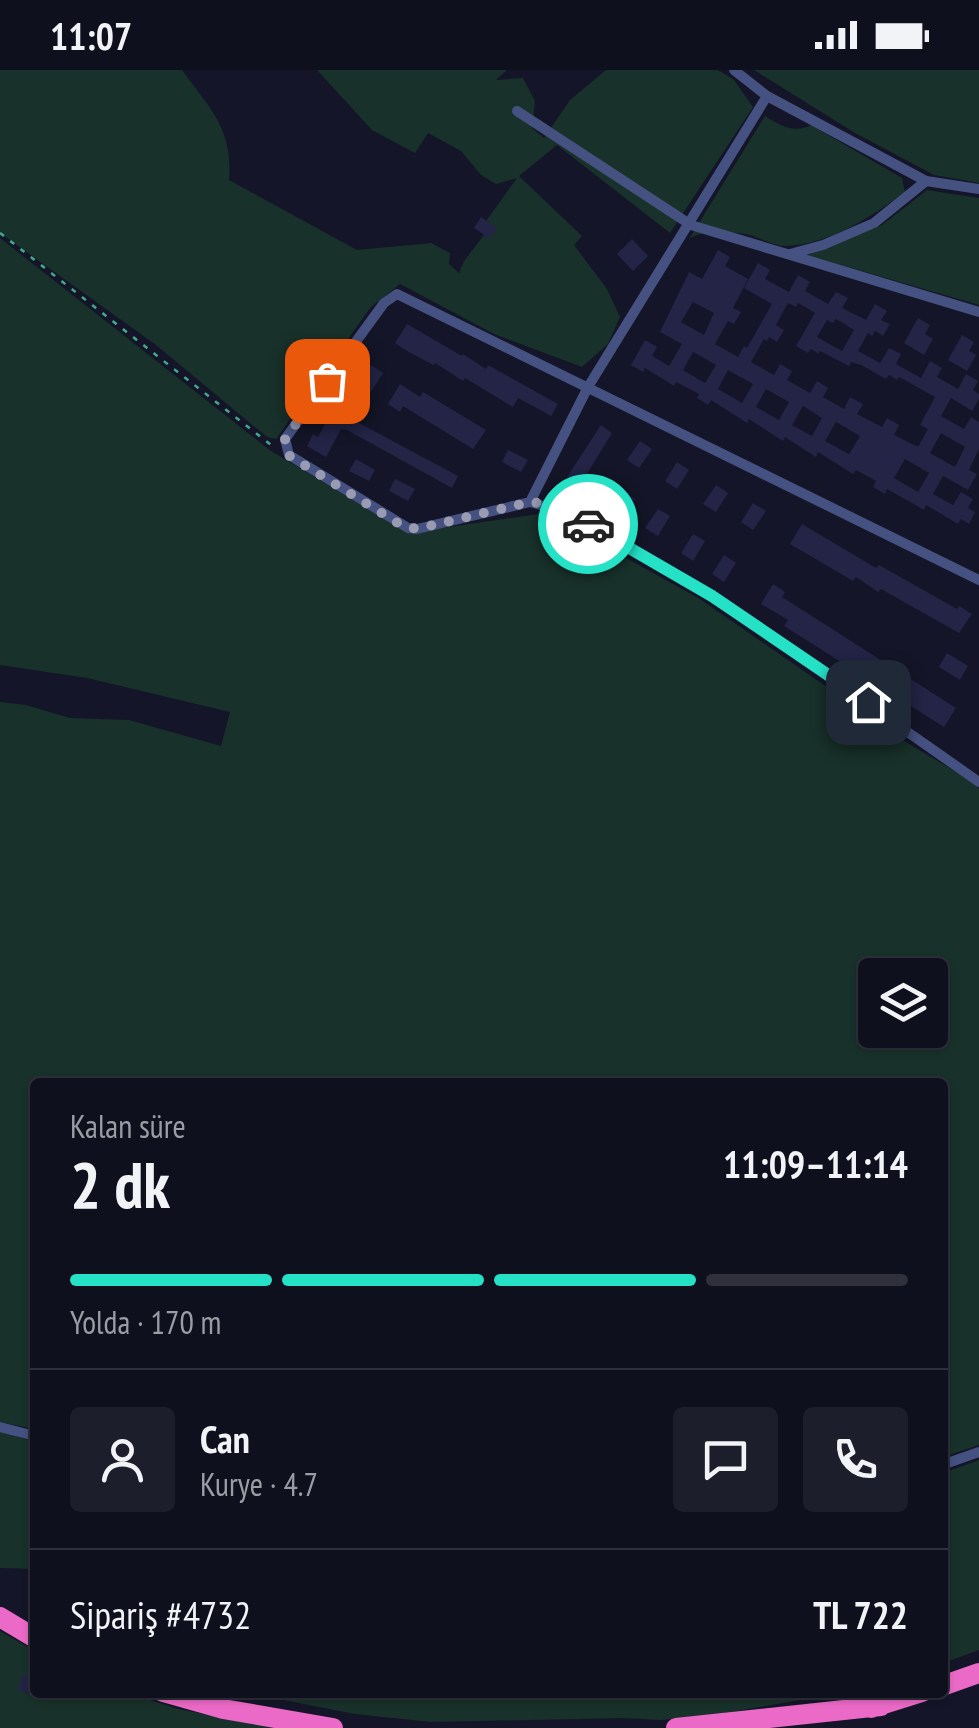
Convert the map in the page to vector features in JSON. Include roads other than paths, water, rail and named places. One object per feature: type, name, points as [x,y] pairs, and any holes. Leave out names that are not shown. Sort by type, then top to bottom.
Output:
[{"type":"highway","points":[[0,1617],[30,1635]]},
{"type":"highway","points":[[948,1684],[979,1673]]},
{"type":"highway","points":[[185,1698],[333,1728]]},
{"type":"highway","points":[[784,1728],[904,1698]]},
{"type":"highway","points":[[676,1728],[881,1706]]},
{"type":"street","points":[[734,70],[767,96],[926,181],[979,189]]},
{"type":"street","points":[[530,502],[588,386],[767,96]]},
{"type":"street","points":[[517,111],[690,225],[979,312]]},
{"type":"street","points":[[789,255],[874,223],[926,181]]},
{"type":"street","points":[[979,580],[397,294],[384,303],[284,445],[288,455],[408,528],[530,502],[569,514],[712,596],[979,782]]},
{"type":"street","points":[[0,1427],[30,1435]]},
{"type":"street","points":[[948,1463],[979,1452]]}]
